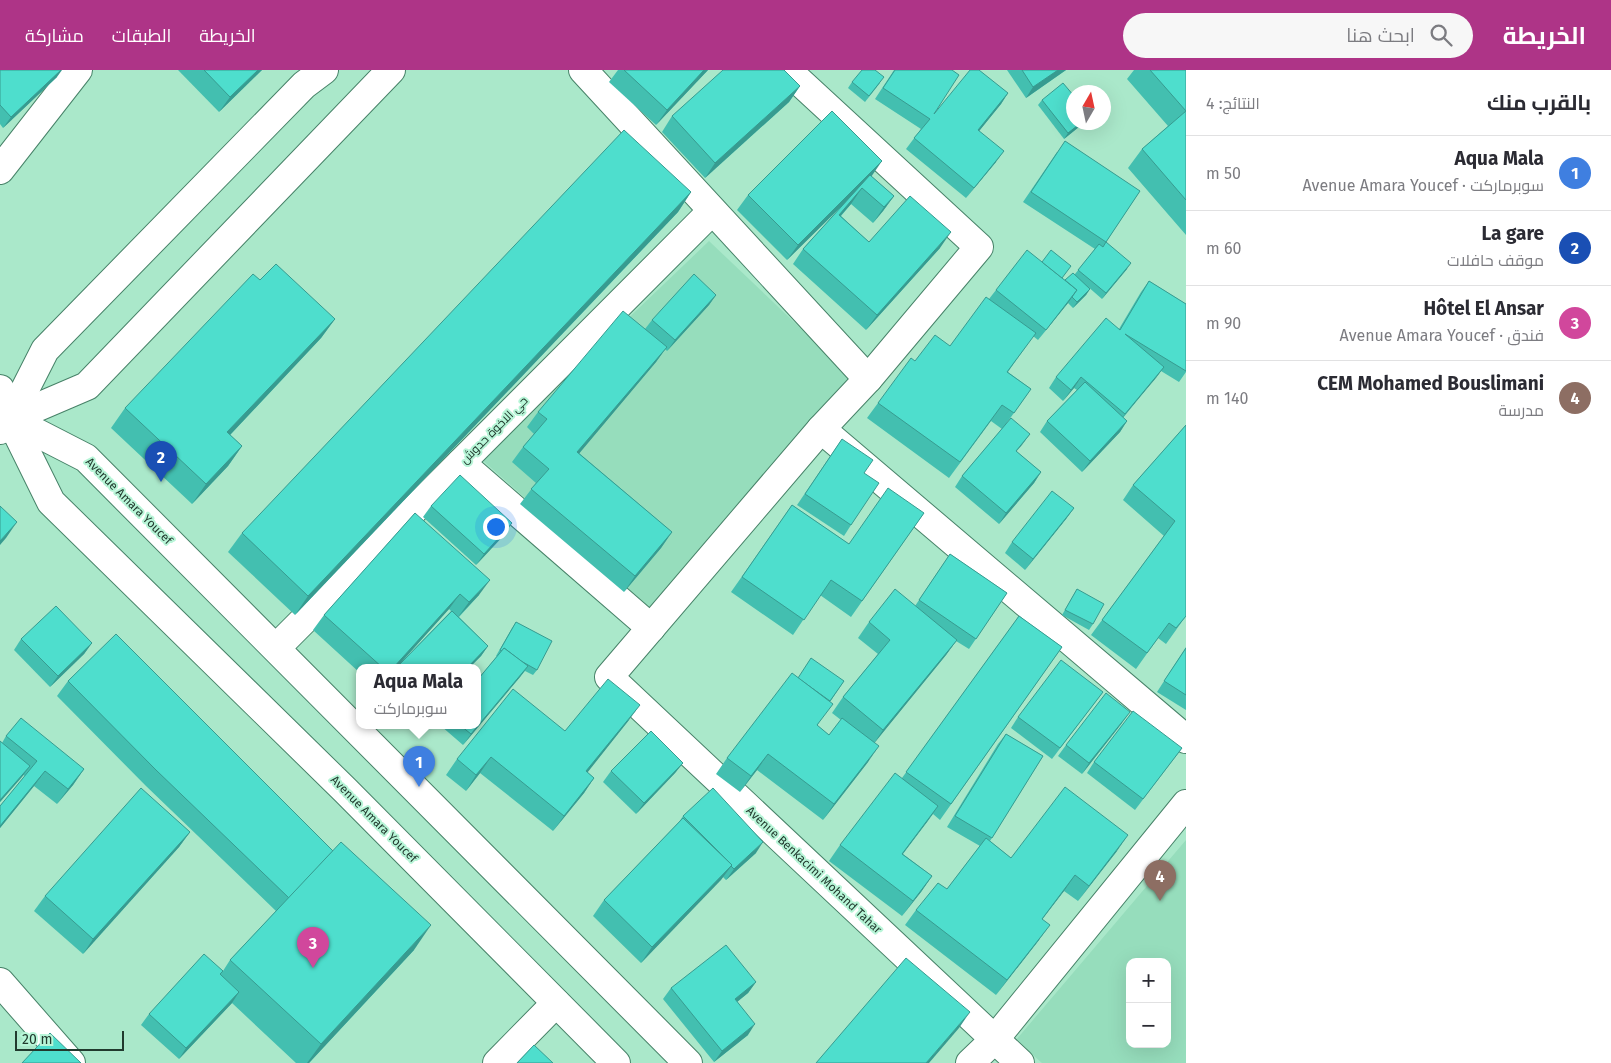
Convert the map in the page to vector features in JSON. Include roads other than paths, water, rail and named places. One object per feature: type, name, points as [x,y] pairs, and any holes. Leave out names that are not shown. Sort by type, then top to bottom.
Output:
[{"type":"street","points":[[0,170],[78,70]]},
{"type":"street","points":[[4,420],[45,350],[304,85],[324,70]]},
{"type":"street","points":[[4,420],[87,386],[391,70]]},
{"type":"street","points":[[583,70],[868,379]]},
{"type":"street","points":[[461,463],[651,628],[821,429],[868,379],[979,247],[788,70]]},
{"type":"street","name":"حي الاخوة حدوش","points":[[276,648],[712,211]]},
{"type":"street","points":[[0,389],[4,420]]},
{"type":"street","name":"Avenue Amara Youcef","points":[[4,420],[86,458],[356,729]]},
{"type":"street","name":"Avenue Amara Youcef","points":[[4,420],[51,502],[345,790],[616,1063]]},
{"type":"street","points":[[821,429],[1186,738]]},
{"type":"street","name":"Avenue Benkacimi Mohand Tahar","points":[[651,628],[609,677],[1020,1063]]},
{"type":"street","name":"Avenue Amara Youcef","points":[[356,729],[688,1063]]},
{"type":"street","points":[[970,1063],[994,1040],[1186,804]]},
{"type":"street","points":[[0,982],[71,1063]]},
{"type":"street","points":[[497,1063],[556,1003]]},
{"type":"place","name":"La gare","points":[[161,482]]},
{"type":"place","name":"Aqua Mala","points":[[419,787]]},
{"type":"place","name":"CEM Mohamed Bouslimani","points":[[1160,901]]},
{"type":"place","name":"Hôtel El Ansar","points":[[313,968]]}]
